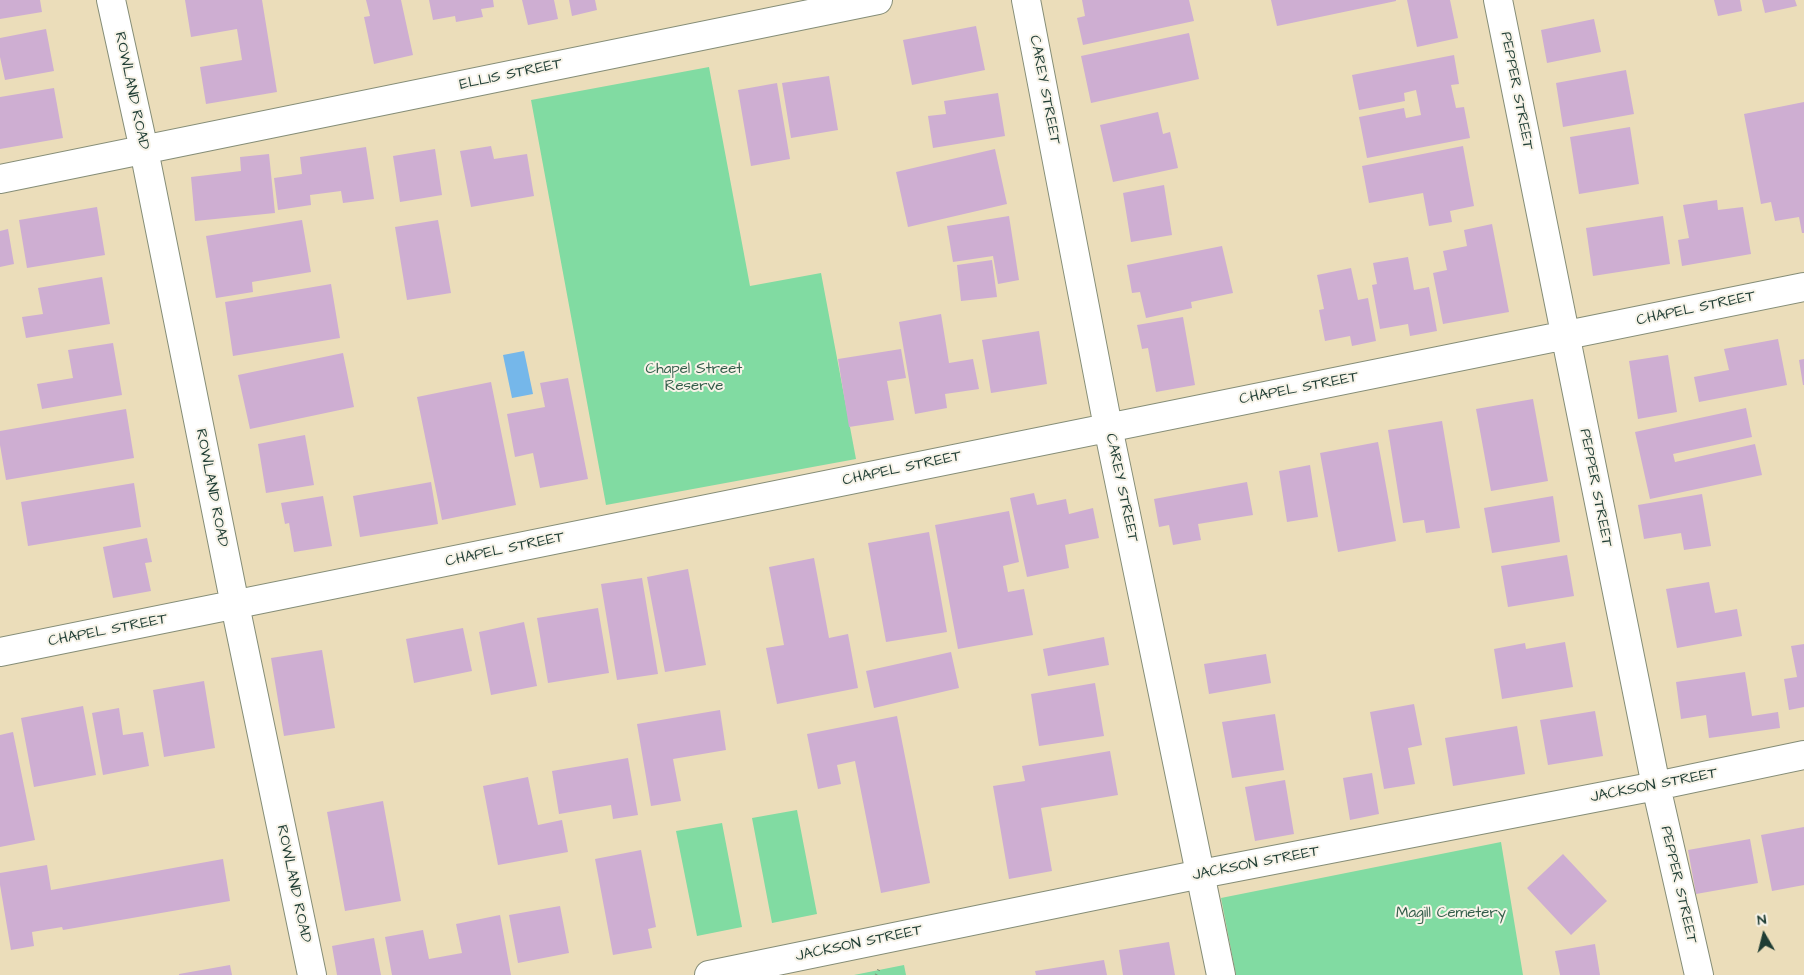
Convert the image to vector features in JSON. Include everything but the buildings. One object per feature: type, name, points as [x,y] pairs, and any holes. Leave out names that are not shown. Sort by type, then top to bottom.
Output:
[{"type":"street","name":"ROWLAND ROAD","points":[[111,0],[144,150],[235,605],[312,975]]},
{"type":"street","name":"ELLIS STREET","points":[[0,178],[878,0]]},
{"type":"street","name":"CAREY STREET","points":[[1026,0],[1108,428],[1221,975]]},
{"type":"street","name":"PEPPER STREET","points":[[1498,0],[1564,336],[1656,786],[1699,975]]},
{"type":"street","name":"CHAPEL STREET","points":[[0,652],[1804,287]]},
{"type":"street","name":"JACKSON STREET","points":[[709,975],[1200,874],[1656,786],[1804,755]]},
{"type":"green space","name":"Chapel Street Reserve","points":[[709,67],[750,286],[821,273],[856,459],[606,505],[531,100]]},
{"type":"green space","points":[[797,810],[817,914],[772,923],[752,818]]},
{"type":"green space","points":[[722,823],[742,927],[697,936],[676,831]]},
{"type":"green space","name":"Magill Cemetery","points":[[1501,842],[1523,975],[1236,975],[1221,898]]},
{"type":"green space","points":[[904,965],[906,975],[854,975]]},
{"type":"water","points":[[524,351],[533,394],[512,398],[503,355]]}]
